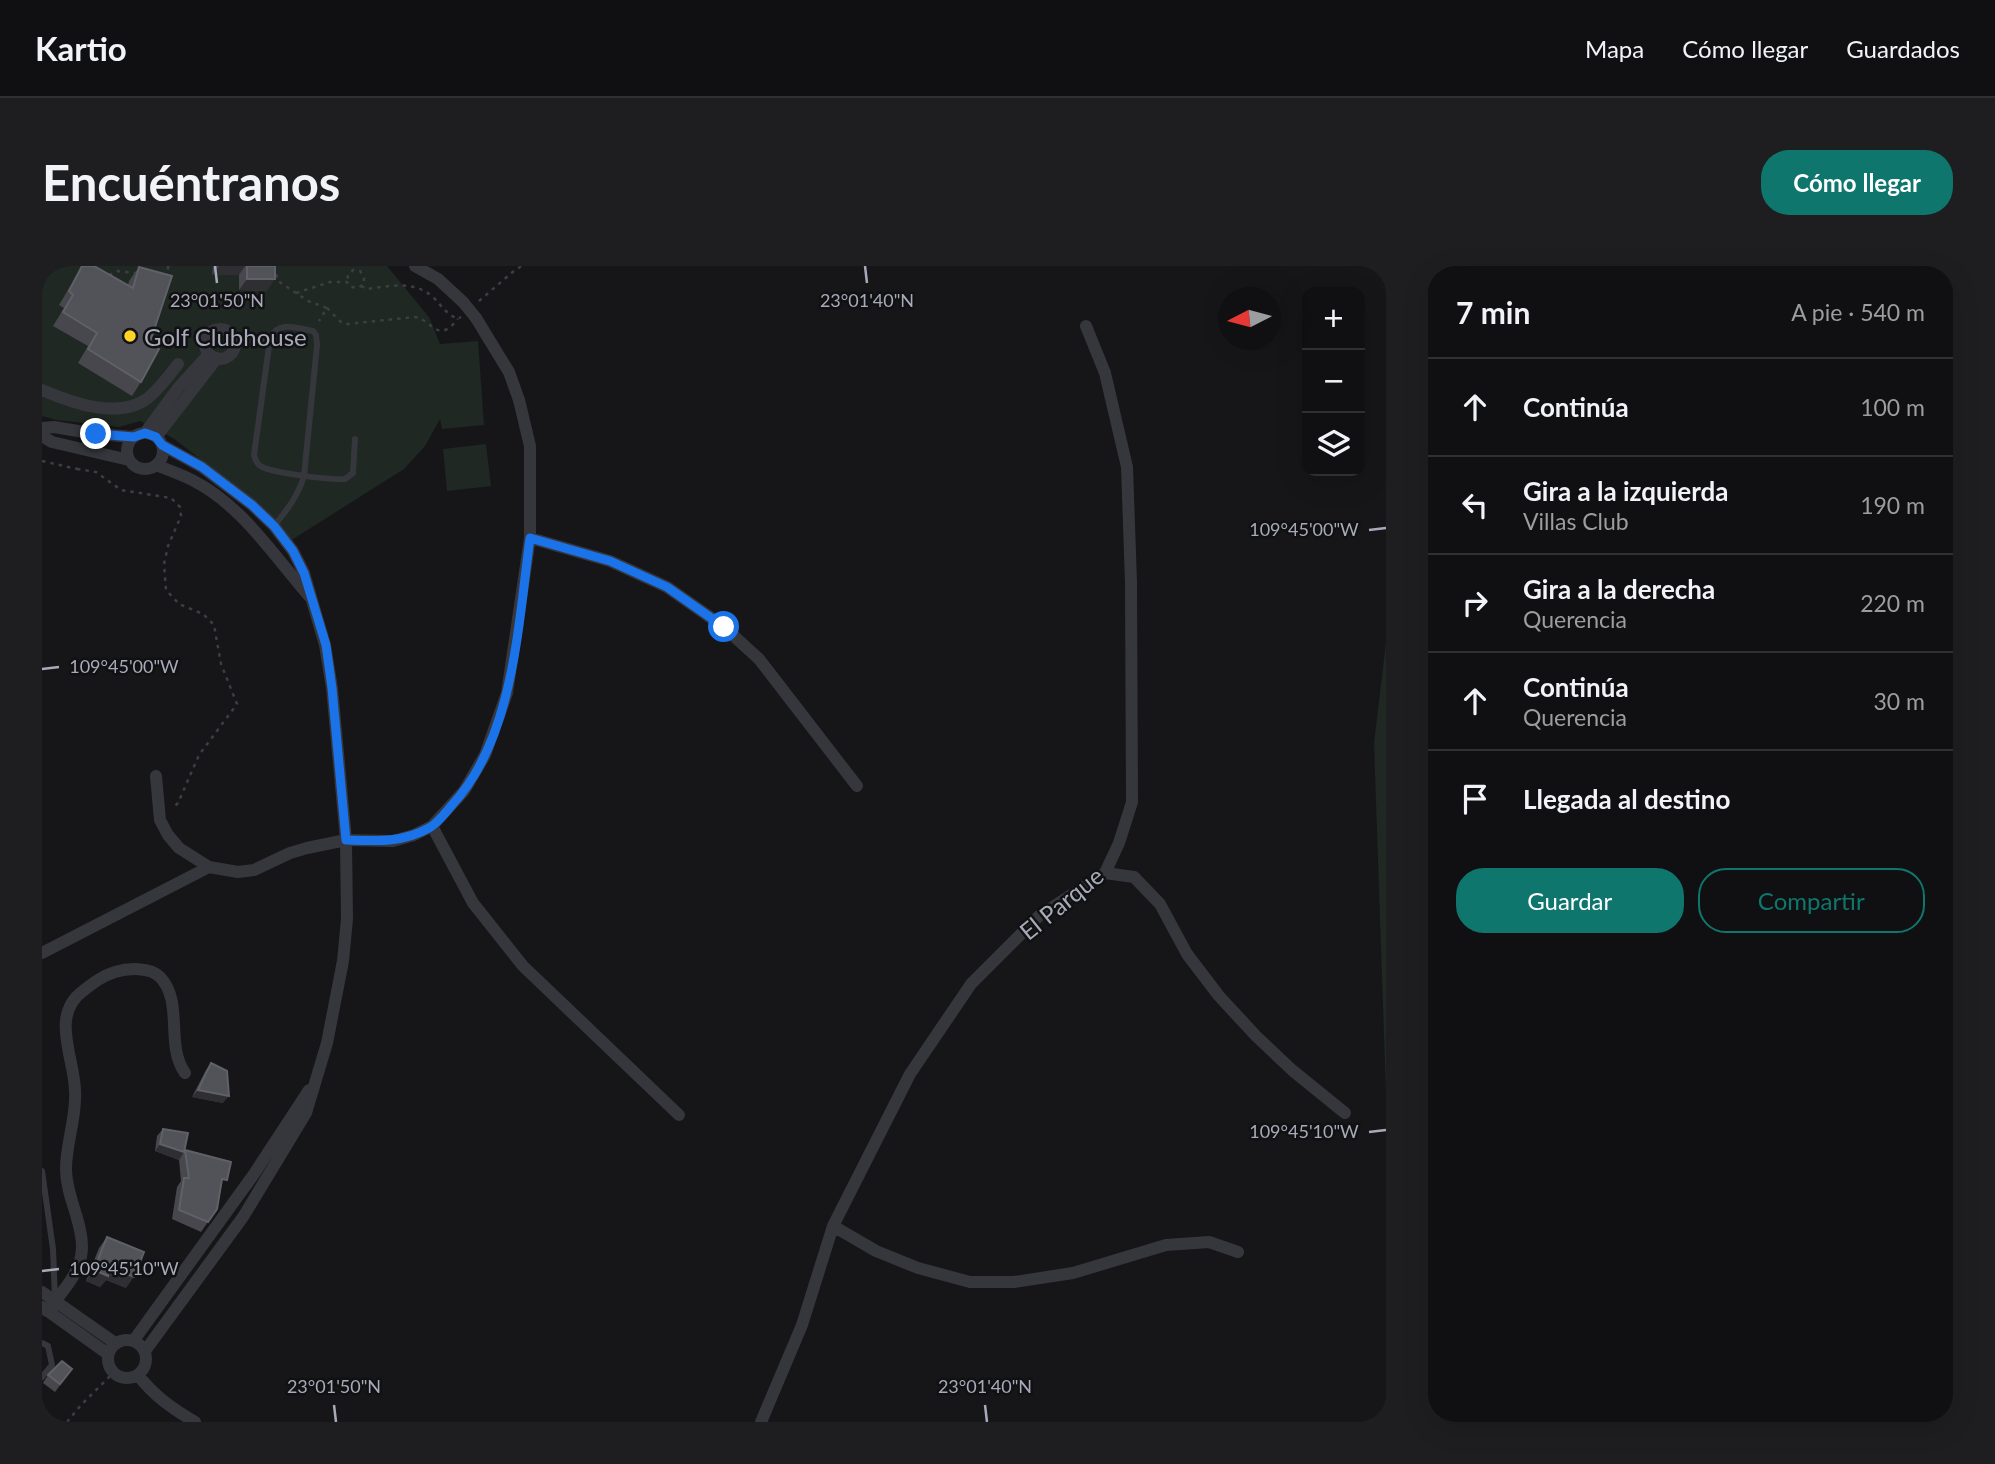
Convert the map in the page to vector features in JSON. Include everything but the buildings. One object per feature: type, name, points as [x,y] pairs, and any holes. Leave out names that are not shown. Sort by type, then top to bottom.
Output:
[{"type":"street","points":[[156,776],[160,820],[179,848],[209,867],[239,872],[254,870],[290,853],[346,840],[393,841],[432,826],[464,792],[485,755],[506,692],[530,538],[530,446],[509,372],[476,318],[438,279],[415,266]]},
{"type":"street","name":"El Parque","points":[[761,1422],[802,1325],[832,1226],[910,1074],[971,984],[1039,916],[1105,873],[1119,843],[1132,803],[1131,582],[1125,455],[1105,373],[1086,326]]},
{"type":"street","points":[[129,460],[127,447],[149,438],[213,356],[230,355],[235,342],[227,331],[214,330],[205,341],[213,356]]},
{"type":"street","points":[[42,390],[87,405],[125,407],[147,399],[178,365]]},
{"type":"street","points":[[42,428],[54,427],[96,434],[149,438],[225,484],[274,526],[293,551],[304,573],[326,645],[332,688],[346,840],[347,919],[343,961],[327,1043],[306,1113],[243,1217],[145,1351]]},
{"type":"street","points":[[42,436],[52,442],[129,460],[139,468],[151,469],[161,458],[149,438]]},
{"type":"street","points":[[156,465],[193,481],[240,516],[261,537],[312,599]]},
{"type":"street","points":[[530,538],[610,561],[667,587],[724,627],[759,659],[857,786]]},
{"type":"street","points":[[432,826],[473,903],[523,967],[679,1115]]},
{"type":"street","points":[[42,953],[209,867]]},
{"type":"street","points":[[1105,873],[1134,877],[1160,904],[1187,954],[1219,996],[1292,1070],[1345,1113]]},
{"type":"street","points":[[48,1306],[69,1284],[80,1262],[82,1248],[80,1226],[71,1203],[66,1172],[75,1091],[65,1032],[66,1012],[76,996],[95,981],[121,971],[140,970],[158,974],[169,988],[179,1065],[185,1073]]},
{"type":"street","points":[[134,1340],[254,1174],[314,1084]]},
{"type":"street","points":[[832,1226],[876,1251],[918,1268],[970,1282],[1014,1282],[1073,1272],[1166,1245],[1209,1242],[1238,1252]]},
{"type":"street","points":[[42,1292],[48,1306],[111,1349]]},
{"type":"street","points":[[121,1340],[134,1340],[145,1351],[146,1365],[138,1375],[125,1378],[113,1373],[109,1367],[111,1349],[121,1340]]},
{"type":"street","points":[[138,1375],[148,1389],[163,1402],[195,1422]]},
{"type":"lane","points":[[274,526],[293,503],[304,476],[317,345],[313,331],[286,326],[273,331],[254,455],[262,467],[304,476],[338,480],[350,477],[355,439]]},
{"type":"lane","points":[[235,342],[270,339]]},
{"type":"lane","points":[[42,1171],[53,1249],[48,1306]]},
{"type":"lane","points":[[42,1343],[48,1346],[52,1365],[42,1377]]},
{"type":"path","points":[[42,275],[51,266]]},
{"type":"path","points":[[168,266],[168,278]]},
{"type":"path","points":[[274,266],[278,281],[327,308],[341,322],[347,324],[415,317],[437,331],[444,331],[450,329],[458,319]]},
{"type":"path","points":[[353,270],[360,271],[365,277],[358,288],[351,287],[347,282],[348,275],[353,270]]},
{"type":"path","points":[[107,276],[118,271],[148,272]]},
{"type":"path","points":[[296,293],[330,282],[347,282]]},
{"type":"path","points":[[313,331],[327,308]]},
{"type":"path","points":[[76,469],[84,449]]},
{"type":"path","points":[[42,461],[96,471],[121,490],[171,498],[180,507],[181,516],[168,546],[164,564],[166,590],[179,604],[203,614],[214,625],[221,664],[237,704],[199,755],[178,803],[160,820]]},
{"type":"path","points":[[67,1422],[80,1405],[113,1373]]},
{"type":"shaded area","points":[[42,266],[387,266],[429,317],[440,344],[478,341],[484,425],[442,429],[440,419],[425,446],[404,469],[290,541],[263,508],[173,438],[140,421],[119,427],[42,416]]},
{"type":"shaded area","points":[[486,444],[491,486],[447,491],[443,449]]},
{"type":"shaded area","points":[[1386,643],[1386,1093],[1374,743]]},
{"type":"place","name":"Golf Clubhouse","points":[[130,336]]},
{"type":"route","points":[[96,434],[134,437],[145,433],[156,437],[162,445],[202,467],[252,505],[274,526],[293,551],[304,573],[326,645],[346,840],[393,841],[414,835],[432,826],[464,792],[485,755],[506,692],[521,610],[530,538],[610,561],[667,587],[724,627]]}]
